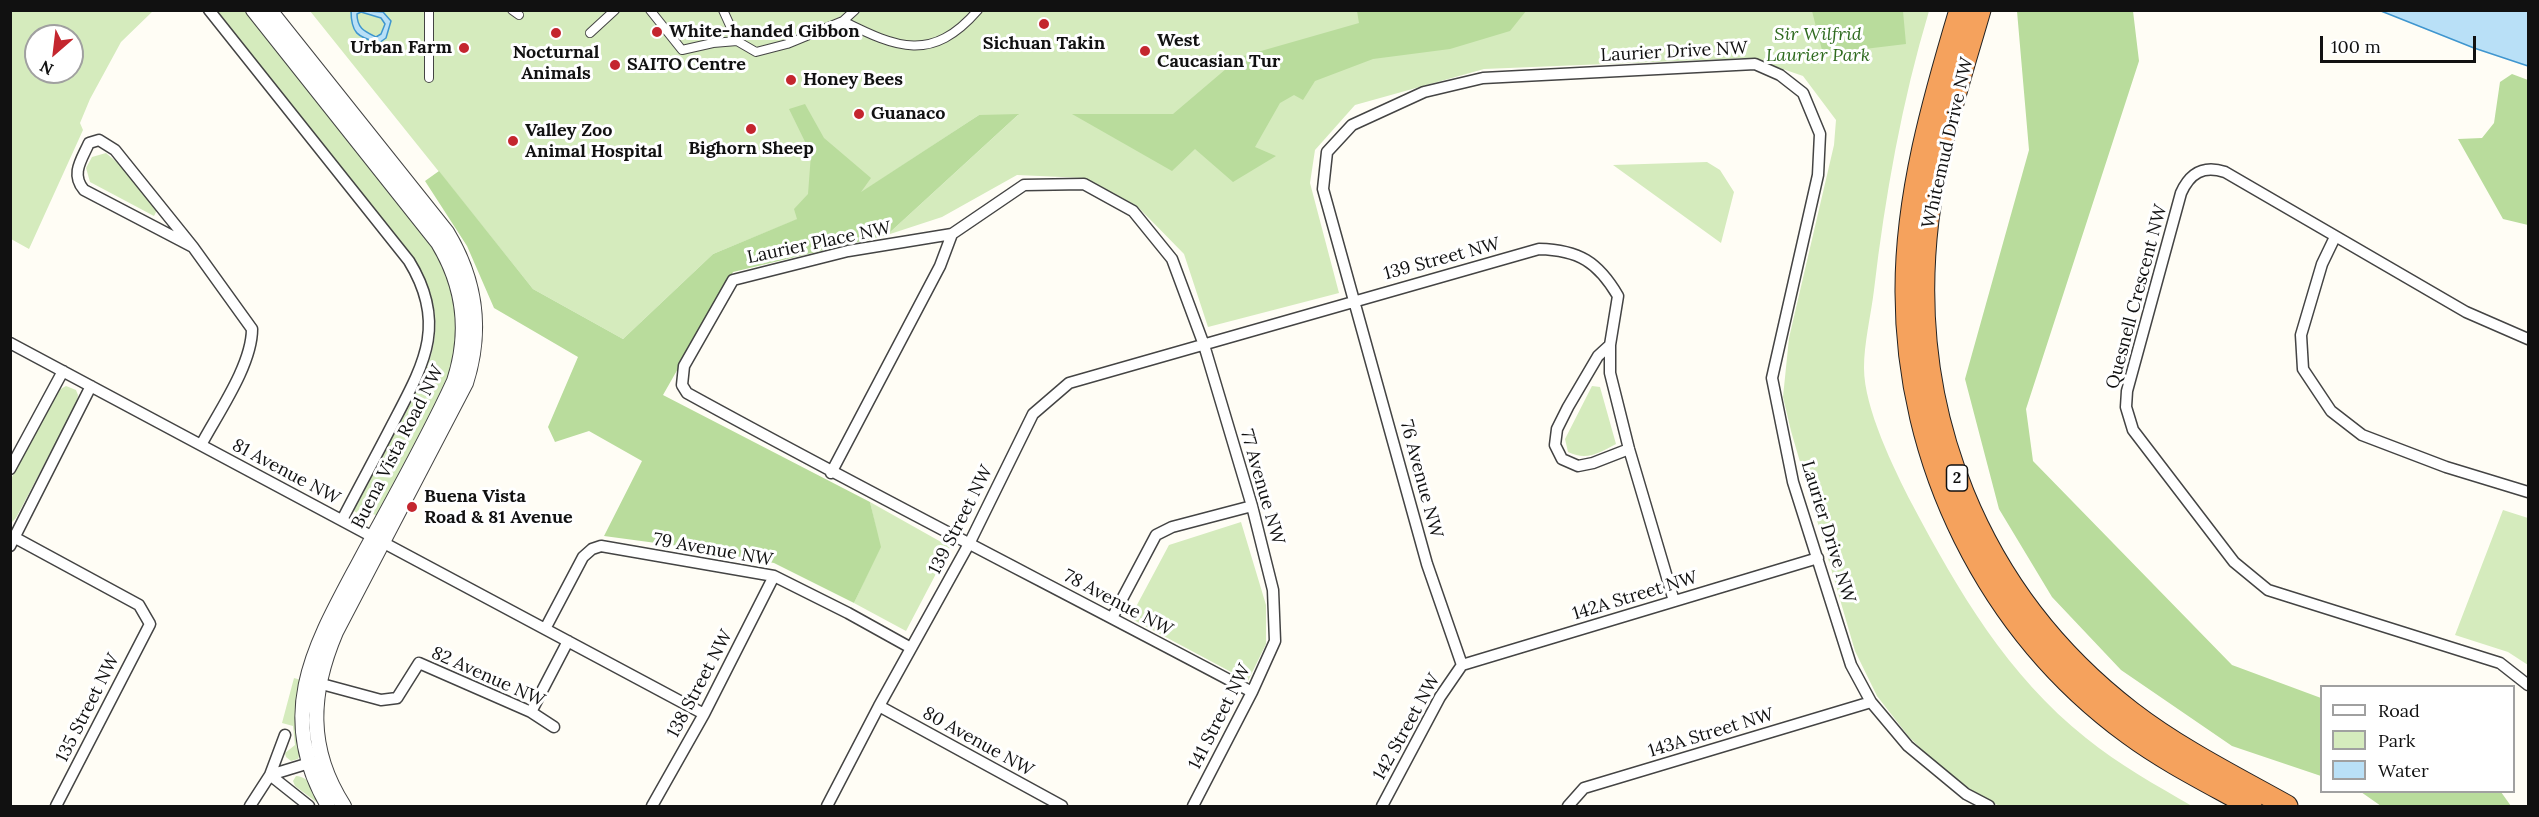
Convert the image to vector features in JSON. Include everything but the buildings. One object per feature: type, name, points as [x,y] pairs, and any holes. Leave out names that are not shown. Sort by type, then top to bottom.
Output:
[{"type":"highway","name":"Whitemud Drive NW","points":[[1960,10],[1941,79],[1915,195],[1906,287],[1911,372],[1918,410],[1936,472],[1953,518],[1988,582],[2040,652],[2076,689],[2128,734],[2180,767],[2251,807]]},
{"type":"highway","name":"Whitemud Drive NW","points":[[1980,10],[1949,120],[1933,193],[1924,278],[1925,332],[1933,397],[1950,458],[1966,502],[1993,555],[2029,609],[2089,676],[2132,713],[2158,731],[2287,807]]},
{"type":"street","name":"Buena Vista Road NW","points":[[209,10],[409,261],[426,298],[429,338],[421,371],[342,520]]},
{"type":"street","name":"Buena Vista Road NW","points":[[253,10],[438,243],[452,269],[461,297],[463,340],[454,381],[336,632],[318,683],[316,761],[328,807]]},
{"type":"street","name":"Buena Vista Road NW","points":[[270,10],[447,232],[463,260],[472,291],[476,338],[466,383],[378,540],[326,626],[312,657],[303,706],[304,735],[316,761],[344,807]]},
{"type":"street","points":[[429,10],[429,78]]},
{"type":"street","points":[[590,33],[615,10]]},
{"type":"street","points":[[650,10],[682,50],[713,43],[737,41],[756,52],[766,52],[843,21],[855,10]]},
{"type":"street","points":[[723,10],[737,41]]},
{"type":"street","points":[[843,21],[894,44],[916,46],[954,34],[978,10]]},
{"type":"street","name":"Laurier Drive NW","points":[[1354,300],[1323,189],[1327,152],[1352,124],[1424,92],[1483,78],[1755,64],[1780,75],[1803,93],[1820,134],[1818,175],[1772,378],[1793,482],[1851,665],[1870,702],[1908,746],[1966,794],[1989,807]]},
{"type":"street","points":[[193,247],[84,190],[76,174],[89,143],[99,140],[115,150],[193,247],[252,329],[252,343],[241,370],[201,445]]},
{"type":"street","name":"Quesnell Crescent NW","points":[[2529,339],[2466,312],[2225,172],[2205,170],[2194,174],[2180,199],[2132,369],[2126,407],[2133,430],[2234,562],[2268,590],[2500,663],[2529,685]]},
{"type":"street","name":"Laurier Place NW","points":[[969,542],[831,472],[687,393],[682,385],[684,366],[733,280],[848,251],[952,234],[1024,185],[1084,184],[1133,211],[1172,260],[1204,345]]},
{"type":"street","points":[[831,472],[940,266],[952,234]]},
{"type":"street","points":[[2335,237],[2322,264],[2301,335],[2303,369],[2331,411],[2362,435],[2446,467],[2529,492]]},
{"type":"street","name":"139 Street NW","points":[[1354,300],[1539,249],[1562,250],[1585,259],[1605,275],[1618,296],[1610,345]]},
{"type":"street","points":[[1204,345],[1354,300]]},
{"type":"street","name":"76 Avenue NW","points":[[1354,300],[1427,564],[1462,664]]},
{"type":"street","name":"81 Avenue NW","points":[[10,343],[704,714]]},
{"type":"street","name":"77 Avenue NW","points":[[1204,345],[1252,506],[1273,590],[1275,641]]},
{"type":"street","name":"139 Street NW","points":[[827,807],[879,706],[969,542],[1033,414],[1069,383],[1204,345]]},
{"type":"street","points":[[1610,345],[1598,356],[1568,407],[1557,429],[1555,445],[1562,459],[1578,466],[1629,449]]},
{"type":"street","points":[[1610,345],[1610,373],[1629,449],[1674,601]]},
{"type":"street","points":[[10,469],[63,371]]},
{"type":"street","points":[[12,540],[91,386]]},
{"type":"street","points":[[1112,618],[1156,536],[1172,527],[1252,506]]},
{"type":"street","name":"135 Street NW","points":[[12,540],[139,605],[150,624],[56,807]]},
{"type":"street","name":"78 Avenue NW","points":[[969,542],[1252,692]]},
{"type":"street","name":"79 Avenue NW","points":[[545,629],[583,557],[592,549],[601,546],[774,576],[911,648]]},
{"type":"street","name":"142A Street NW","points":[[1462,664],[1818,558]]},
{"type":"street","name":"138 Street NW","points":[[652,807],[704,714],[774,576]]},
{"type":"street","points":[[531,712],[568,641]]},
{"type":"street","name":"141 Street NW","points":[[1193,807],[1252,692],[1275,641]]},
{"type":"street","name":"82 Avenue NW","points":[[318,683],[381,700],[397,698],[419,663],[531,712],[554,727]]},
{"type":"street","name":"142 Street NW","points":[[1382,807],[1440,697],[1462,664]]},
{"type":"street","name":"143A Street NW","points":[[1568,807],[1584,788],[1870,702]]},
{"type":"street","name":"80 Avenue NW","points":[[879,706],[1062,807]]},
{"type":"street","points":[[250,807],[270,775],[285,735]]},
{"type":"street","points":[[270,775],[316,761]]},
{"type":"street","points":[[270,775],[309,807]]},
{"type":"green space","points":[[10,11],[153,11],[121,42],[90,99],[80,123],[83,130],[29,249],[11,239]]},
{"type":"green space","points":[[216,11],[246,11],[432,244],[449,277],[458,326],[452,366],[443,391],[378,516],[373,514],[368,519],[354,511],[423,379],[434,340],[435,320],[432,300],[424,278],[411,255]]},
{"type":"green space","name":"Sir Wilfrid Laurier Park","points":[[310,11],[1929,11],[1919,45],[1896,149],[1883,219],[1866,339],[1865,384],[1874,419],[1897,474],[1948,569],[1987,630],[2032,688],[2058,714],[2099,748],[2192,806],[2000,806],[1984,799],[1942,769],[1909,737],[1877,696],[1855,651],[1783,397],[1789,338],[1834,145],[1836,120],[1803,76],[1751,58],[1484,69],[1355,105],[1315,150],[1310,183],[1339,293],[1208,327],[1184,254],[1137,206],[1085,178],[1017,175],[942,217],[887,235],[1018,115],[979,115],[859,194],[713,254],[623,339],[533,289]]},
{"type":"green space","points":[[1357,11],[1526,11],[1510,31],[1450,49],[1373,59],[1315,81],[1303,100],[1294,95],[1280,103],[1255,147],[1276,156],[1233,182],[1195,149],[1172,171],[1072,114],[1173,114],[1240,57],[1359,23]]},
{"type":"green space","points":[[1812,11],[1903,11],[1906,44],[1823,54]]},
{"type":"green space","points":[[2017,11],[2133,11],[2139,61],[2026,409],[2033,461],[2232,665],[2320,698],[2320,776],[2232,746],[2121,670],[2052,597],[1999,509],[1965,379],[2029,150]]},
{"type":"green space","points":[[2512,74],[2528,80],[2528,225],[2503,219],[2458,139],[2482,138],[2494,123],[2500,82]]},
{"type":"green space","points":[[805,104],[824,138],[871,178],[861,192],[979,115],[1019,114],[887,235],[733,272],[663,395],[870,502],[881,547],[854,603],[774,563],[686,547],[604,536],[642,461],[589,431],[555,442],[548,427],[578,357],[494,308],[467,246],[425,181],[439,171],[533,289],[623,339],[713,254],[797,219],[794,209],[808,194],[811,154],[789,109]]},
{"type":"green space","points":[[106,153],[119,164],[157,210],[154,216],[90,182],[86,168],[92,157]]},
{"type":"green space","points":[[1707,162],[1720,170],[1734,192],[1721,243],[1613,165]]},
{"type":"green space","points":[[66,386],[76,390],[77,402],[16,518],[11,523],[11,479],[57,391]]},
{"type":"green space","points":[[1592,386],[1600,387],[1616,444],[1593,455],[1575,455],[1568,452],[1565,439]]},
{"type":"green space","points":[[870,502],[950,547],[906,631],[854,603],[880,547]]},
{"type":"green space","points":[[2503,510],[2528,518],[2528,665],[2508,652],[2455,635]]},
{"type":"green space","points":[[1241,522],[1266,605],[1266,644],[1248,681],[1130,618],[1169,545]]},
{"type":"green space","points":[[294,678],[301,680],[300,754],[298,759],[291,761],[285,753],[295,745],[293,726],[282,723]]},
{"type":"green space","points":[[296,776],[309,782],[319,804],[295,786],[293,781]]},
{"type":"green space","points":[[2362,793],[2502,793],[2511,806],[2381,806]]},
{"type":"water","points":[[351,10],[383,12],[391,21],[386,38],[379,43],[360,36],[352,24]],"holes":[[[361,12],[381,18],[385,24],[381,34],[376,37],[362,29],[358,23],[357,14]]]},
{"type":"water","points":[[2381,11],[2528,11],[2528,66],[2474,48]]},
{"type":"place","name":"Sichuan Takin","points":[[1044,24]]},
{"type":"place","name":"White-handed Gibbon","points":[[657,32]]},
{"type":"place","name":"Nocturnal Animals","points":[[556,33]]},
{"type":"place","name":"Urban Farm","points":[[464,48]]},
{"type":"place","name":"West Caucasian Tur","points":[[1145,51]]},
{"type":"place","name":"SAITO Centre","points":[[615,65]]},
{"type":"place","name":"Honey Bees","points":[[791,80]]},
{"type":"place","name":"Guanaco","points":[[859,114]]},
{"type":"place","name":"Bighorn Sheep","points":[[751,129]]},
{"type":"place","name":"Valley Zoo Animal Hospital","points":[[513,141]]},
{"type":"place","name":"Buena Vista Road & 81 Avenue","points":[[412,507]]}]
